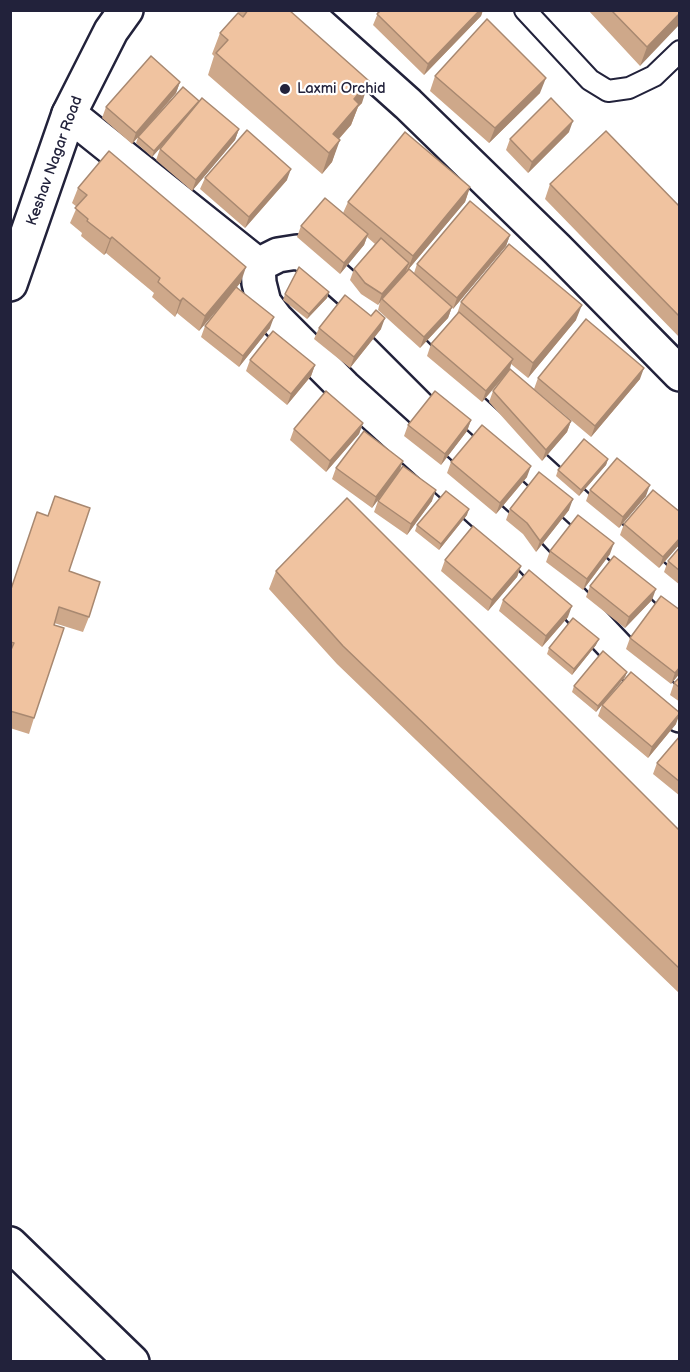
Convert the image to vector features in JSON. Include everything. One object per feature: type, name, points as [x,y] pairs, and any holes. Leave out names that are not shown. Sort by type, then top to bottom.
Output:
[{"type":"street","name":"Keshav Nagar Road","points":[[10,284],[69,114],[111,32],[126,10]]},
{"type":"street","points":[[303,10],[408,104],[557,249],[680,374]]},
{"type":"street","points":[[69,114],[258,265],[259,284],[264,303],[276,320],[344,387],[519,545],[680,715]]},
{"type":"street","points":[[258,265],[278,255],[297,252],[315,260],[368,306],[466,405],[680,602]]},
{"type":"street","points":[[10,1244],[132,1362]]},
{"type":"lane","points":[[525,10],[590,80],[608,91],[629,88],[654,76],[680,51]]},
{"type":"building","name":"Laxmi Orchid","points":[[248,10],[289,10],[369,81],[354,99],[359,104],[333,134],[340,140],[329,153],[216,53],[228,40],[220,33],[238,13],[243,17]]},
{"type":"building","points":[[381,10],[480,10],[428,64],[377,14]]},
{"type":"building","points":[[611,10],[680,10],[680,13],[647,47]]},
{"type":"building","points":[[487,19],[546,78],[495,128],[435,76]]},
{"type":"building","points":[[151,56],[180,82],[136,133],[106,107]]},
{"type":"building","points":[[183,87],[199,101],[154,151],[138,137]]},
{"type":"building","points":[[202,98],[239,129],[196,180],[160,149]]},
{"type":"building","points":[[551,98],[573,121],[532,162],[510,139]]},
{"type":"building","points":[[247,130],[291,169],[249,217],[205,178]]},
{"type":"building","points":[[606,131],[680,207],[680,317],[550,184]]},
{"type":"building","points":[[405,132],[470,187],[413,256],[348,202]]},
{"type":"building","points":[[109,151],[246,267],[205,316],[183,298],[180,301],[158,282],[160,278],[112,237],[110,239],[87,221],[88,219],[75,208],[87,195],[78,188]]},
{"type":"building","points":[[325,198],[368,234],[344,263],[301,226]]},
{"type":"building","points":[[470,201],[510,235],[457,298],[417,264]]},
{"type":"building","points":[[381,238],[409,263],[382,294],[365,283],[354,269]]},
{"type":"building","points":[[509,244],[582,305],[533,363],[461,302]]},
{"type":"building","points":[[299,267],[329,292],[309,314],[285,294]]},
{"type":"building","points":[[409,269],[452,307],[424,337],[382,299]]},
{"type":"building","points":[[236,287],[274,317],[243,356],[205,326]]},
{"type":"building","points":[[345,295],[371,316],[376,310],[385,318],[354,357],[319,328]]},
{"type":"building","points":[[459,312],[513,359],[486,391],[431,344]]},
{"type":"building","points":[[586,319],[644,368],[595,426],[538,378]]},
{"type":"building","points":[[273,331],[315,365],[291,394],[250,360]]},
{"type":"building","points":[[510,369],[571,421],[546,450],[493,391]]},
{"type":"building","points":[[326,391],[363,423],[330,461],[294,429]]},
{"type":"building","points":[[435,391],[471,420],[445,454],[408,425]]},
{"type":"building","points":[[482,425],[531,466],[500,503],[451,462]]},
{"type":"building","points":[[364,431],[403,461],[376,497],[336,468]]},
{"type":"building","points":[[584,439],[608,459],[581,490],[558,470]]},
{"type":"building","points":[[617,458],[650,485],[623,517],[590,490]]},
{"type":"building","points":[[403,466],[436,490],[411,524],[378,501]]},
{"type":"building","points":[[539,472],[573,499],[540,541],[527,523],[510,509]]},
{"type":"building","points":[[653,490],[680,512],[680,538],[663,557],[624,524]]},
{"type":"building","points":[[446,491],[469,509],[441,544],[417,525]]},
{"type":"building","points":[[55,496],[90,508],[69,571],[100,582],[89,617],[59,607],[54,625],[64,628],[34,718],[10,711],[10,652],[14,643],[10,642],[10,592],[37,512],[48,516]]},
{"type":"building","points":[[347,498],[680,831],[680,969],[343,646],[276,571]]},
{"type":"building","points":[[578,515],[614,543],[587,579],[550,551]]},
{"type":"building","points":[[473,526],[521,566],[492,600],[445,560]]},
{"type":"building","points":[[680,547],[680,571],[668,561]]},
{"type":"building","points":[[614,556],[656,589],[629,617],[590,586]]},
{"type":"building","points":[[529,570],[572,606],[546,636],[503,600]]},
{"type":"building","points":[[661,596],[680,610],[680,667],[675,673],[630,638]]},
{"type":"building","points":[[573,618],[599,639],[574,669],[549,648]]},
{"type":"building","points":[[603,651],[627,672],[598,706],[574,686]]},
{"type":"building","points":[[631,672],[680,713],[652,747],[602,705]]},
{"type":"building","points":[[680,677],[680,688],[674,683]]},
{"type":"building","points":[[680,736],[680,782],[657,763]]},
{"type":"place","name":"Laxmi Orchid","points":[[285,89]]}]
